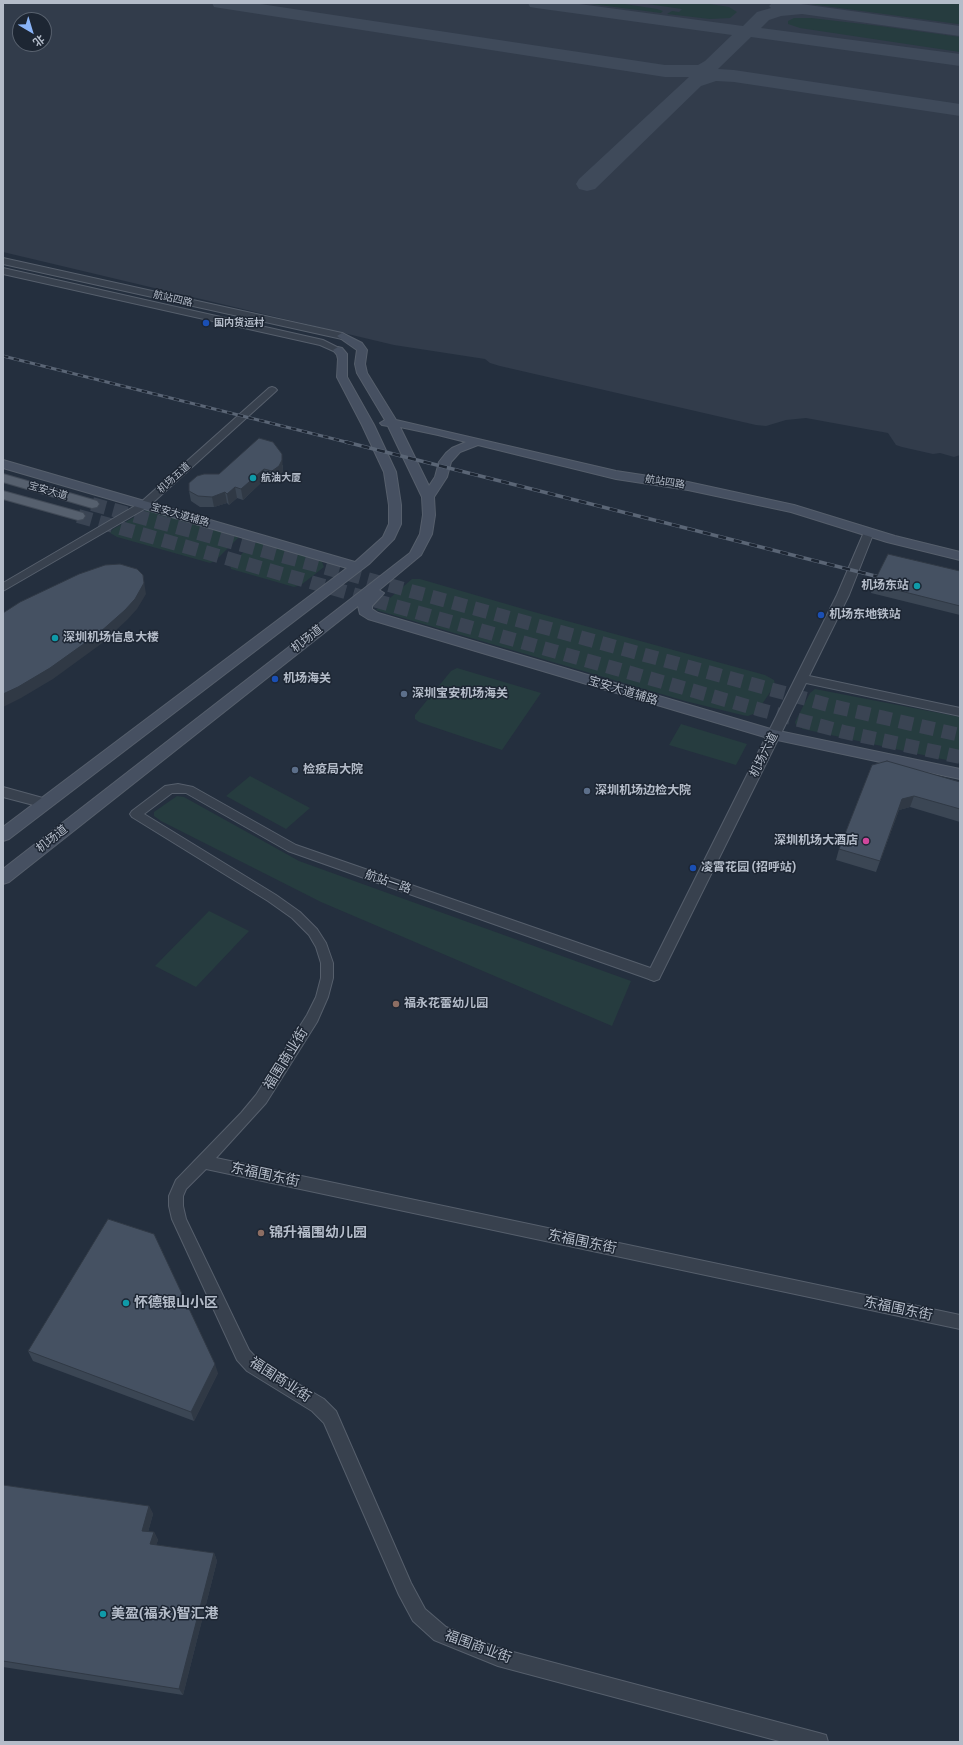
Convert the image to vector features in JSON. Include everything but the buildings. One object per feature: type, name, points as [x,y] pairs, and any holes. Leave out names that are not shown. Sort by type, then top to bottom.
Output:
[{"type":"main road","name":"机场道","points":[[3,878],[415,555],[426,534],[429,516],[428,497],[392,422],[362,373],[360,364],[362,350],[358,345],[342,336]]},
{"type":"main road","points":[[3,835],[357,568],[388,539],[395,524],[395,505],[390,472],[368,425],[342,377],[343,359],[342,354],[338,350]]},
{"type":"main road","name":"航站四路","points":[[368,425],[392,422],[616,475],[688,486],[794,509],[869,532],[960,556]]},
{"type":"main road","points":[[428,497],[441,477],[445,462],[450,455],[456,450],[476,442]]},
{"type":"main road","name":"宝安大道辅路","points":[[3,464],[357,568]]},
{"type":"main road","name":"宝安大道","points":[[3,478],[92,504]]},
{"type":"main road","name":"宝安大道","points":[[3,495],[78,516]]},
{"type":"main road","name":"宝安大道辅路","points":[[415,555],[400,574],[365,604],[365,611],[373,616],[773,735],[960,774]]},
{"type":"street","name":"航站四路","points":[[3,261],[342,336]]},
{"type":"street","name":"航站四路","points":[[3,271],[323,343],[338,350]]},
{"type":"street","name":"机场五道","points":[[3,588],[94,533],[144,505],[272,390]]},
{"type":"street","name":"机场六道","points":[[654,975],[843,595],[869,532]]},
{"type":"street","points":[[802,678],[960,712]]},
{"type":"street","name":"航站一路","points":[[136,814],[169,789],[178,788],[189,790],[292,848],[527,932],[654,975]]},
{"type":"street","points":[[3,792],[45,803]]},
{"type":"street","name":"福围商业街","points":[[136,814],[272,898],[296,915],[313,932],[322,946],[327,963],[327,978],[322,997],[312,1018],[261,1099],[246,1117],[181,1185],[176,1196],[176,1206],[179,1219],[243,1355],[253,1366],[318,1405],[330,1417],[404,1589],[419,1615],[440,1634],[498,1657],[819,1742]]},
{"type":"street","name":"东福围东街","points":[[203,1162],[960,1322]]},
{"type":"shaded area","points":[[3,3],[960,3],[960,455],[954,457],[940,453],[933,454],[902,447],[896,445],[888,433],[806,418],[786,420],[766,426],[756,425],[500,366],[490,363],[485,359],[394,345],[3,252]]},
{"type":"green space","points":[[584,3],[618,3],[663,11],[661,13]]},
{"type":"green space","points":[[641,3],[703,3],[729,7],[737,12],[730,18],[710,19],[667,14],[672,11],[679,12],[682,9]]},
{"type":"green space","points":[[803,3],[960,3],[960,24],[958,24]]},
{"type":"green space","points":[[794,18],[811,18],[960,37],[960,52],[800,28],[788,24],[788,21]]},
{"type":"green space","points":[[152,510],[237,536],[238,538],[215,561],[210,563],[117,537],[110,533],[113,529],[145,511]]},
{"type":"green space","points":[[258,542],[321,559],[324,567],[301,585],[294,587],[231,569],[230,565],[252,544]]},
{"type":"green space","points":[[412,579],[420,579],[534,612],[765,675],[774,680],[775,685],[756,713],[748,716],[742,715],[685,701],[376,610]]},
{"type":"green space","points":[[457,668],[541,693],[502,750],[419,722],[415,719],[415,715],[451,671]]},
{"type":"green space","points":[[815,689],[960,717],[960,763],[803,729],[796,725],[795,722],[810,693]]},
{"type":"green space","points":[[681,724],[747,744],[736,765],[669,745]]},
{"type":"green space","points":[[250,776],[310,808],[286,829],[226,796]]},
{"type":"green space","points":[[177,796],[184,797],[299,861],[631,981],[612,1026],[321,902],[161,821],[154,816],[154,812]]},
{"type":"green space","points":[[209,911],[249,931],[196,987],[155,966]]},
{"type":"taxiway","points":[[220,3],[665,71],[695,71],[704,69],[711,65]]},
{"type":"taxiway","points":[[536,3],[710,28],[747,32]]},
{"type":"taxiway","points":[[778,6],[802,9]]},
{"type":"taxiway","points":[[747,32],[763,16],[780,11],[802,9]]},
{"type":"taxiway","points":[[802,9],[960,31]]},
{"type":"taxiway","points":[[694,82],[747,32]]},
{"type":"taxiway","points":[[747,32],[782,35],[960,60]]},
{"type":"taxiway","points":[[694,82],[715,75],[734,76],[960,110]]},
{"type":"taxiway","points":[[587,184],[694,82]]},
{"type":"tunnel","points":[[92,504],[832,706],[960,735]]},
{"type":"tunnel","points":[[78,516],[761,710],[844,732],[960,757]]},
{"type":"railway","points":[[3,356],[350,443]]},
{"type":"railway","points":[[346,442],[887,579]]},
{"type":"place","name":"国内货运村","points":[[206,323]]},
{"type":"place","name":"航油大厦","points":[[253,478]]},
{"type":"place","name":"机场东站","points":[[917,586]]},
{"type":"place","name":"机场东地铁站","points":[[821,615]]},
{"type":"place","name":"深圳机场信息大楼","points":[[55,638]]},
{"type":"place","name":"机场海关","points":[[275,679]]},
{"type":"place","name":"深圳宝安机场海关","points":[[404,694]]},
{"type":"place","name":"检疫局大院","points":[[295,770]]},
{"type":"place","name":"深圳机场边检大院","points":[[587,791]]},
{"type":"place","name":"深圳机场大酒店","points":[[866,841]]},
{"type":"place","name":"凌霄花园 (招呼站)","points":[[693,868]]},
{"type":"place","name":"福永花蕾幼儿园","points":[[396,1004]]},
{"type":"place","name":"锦升福围幼儿园","points":[[261,1233]]},
{"type":"place","name":"怀德银山小区","points":[[126,1303]]},
{"type":"place","name":"美盈(福永)智汇港","points":[[103,1614]]}]
